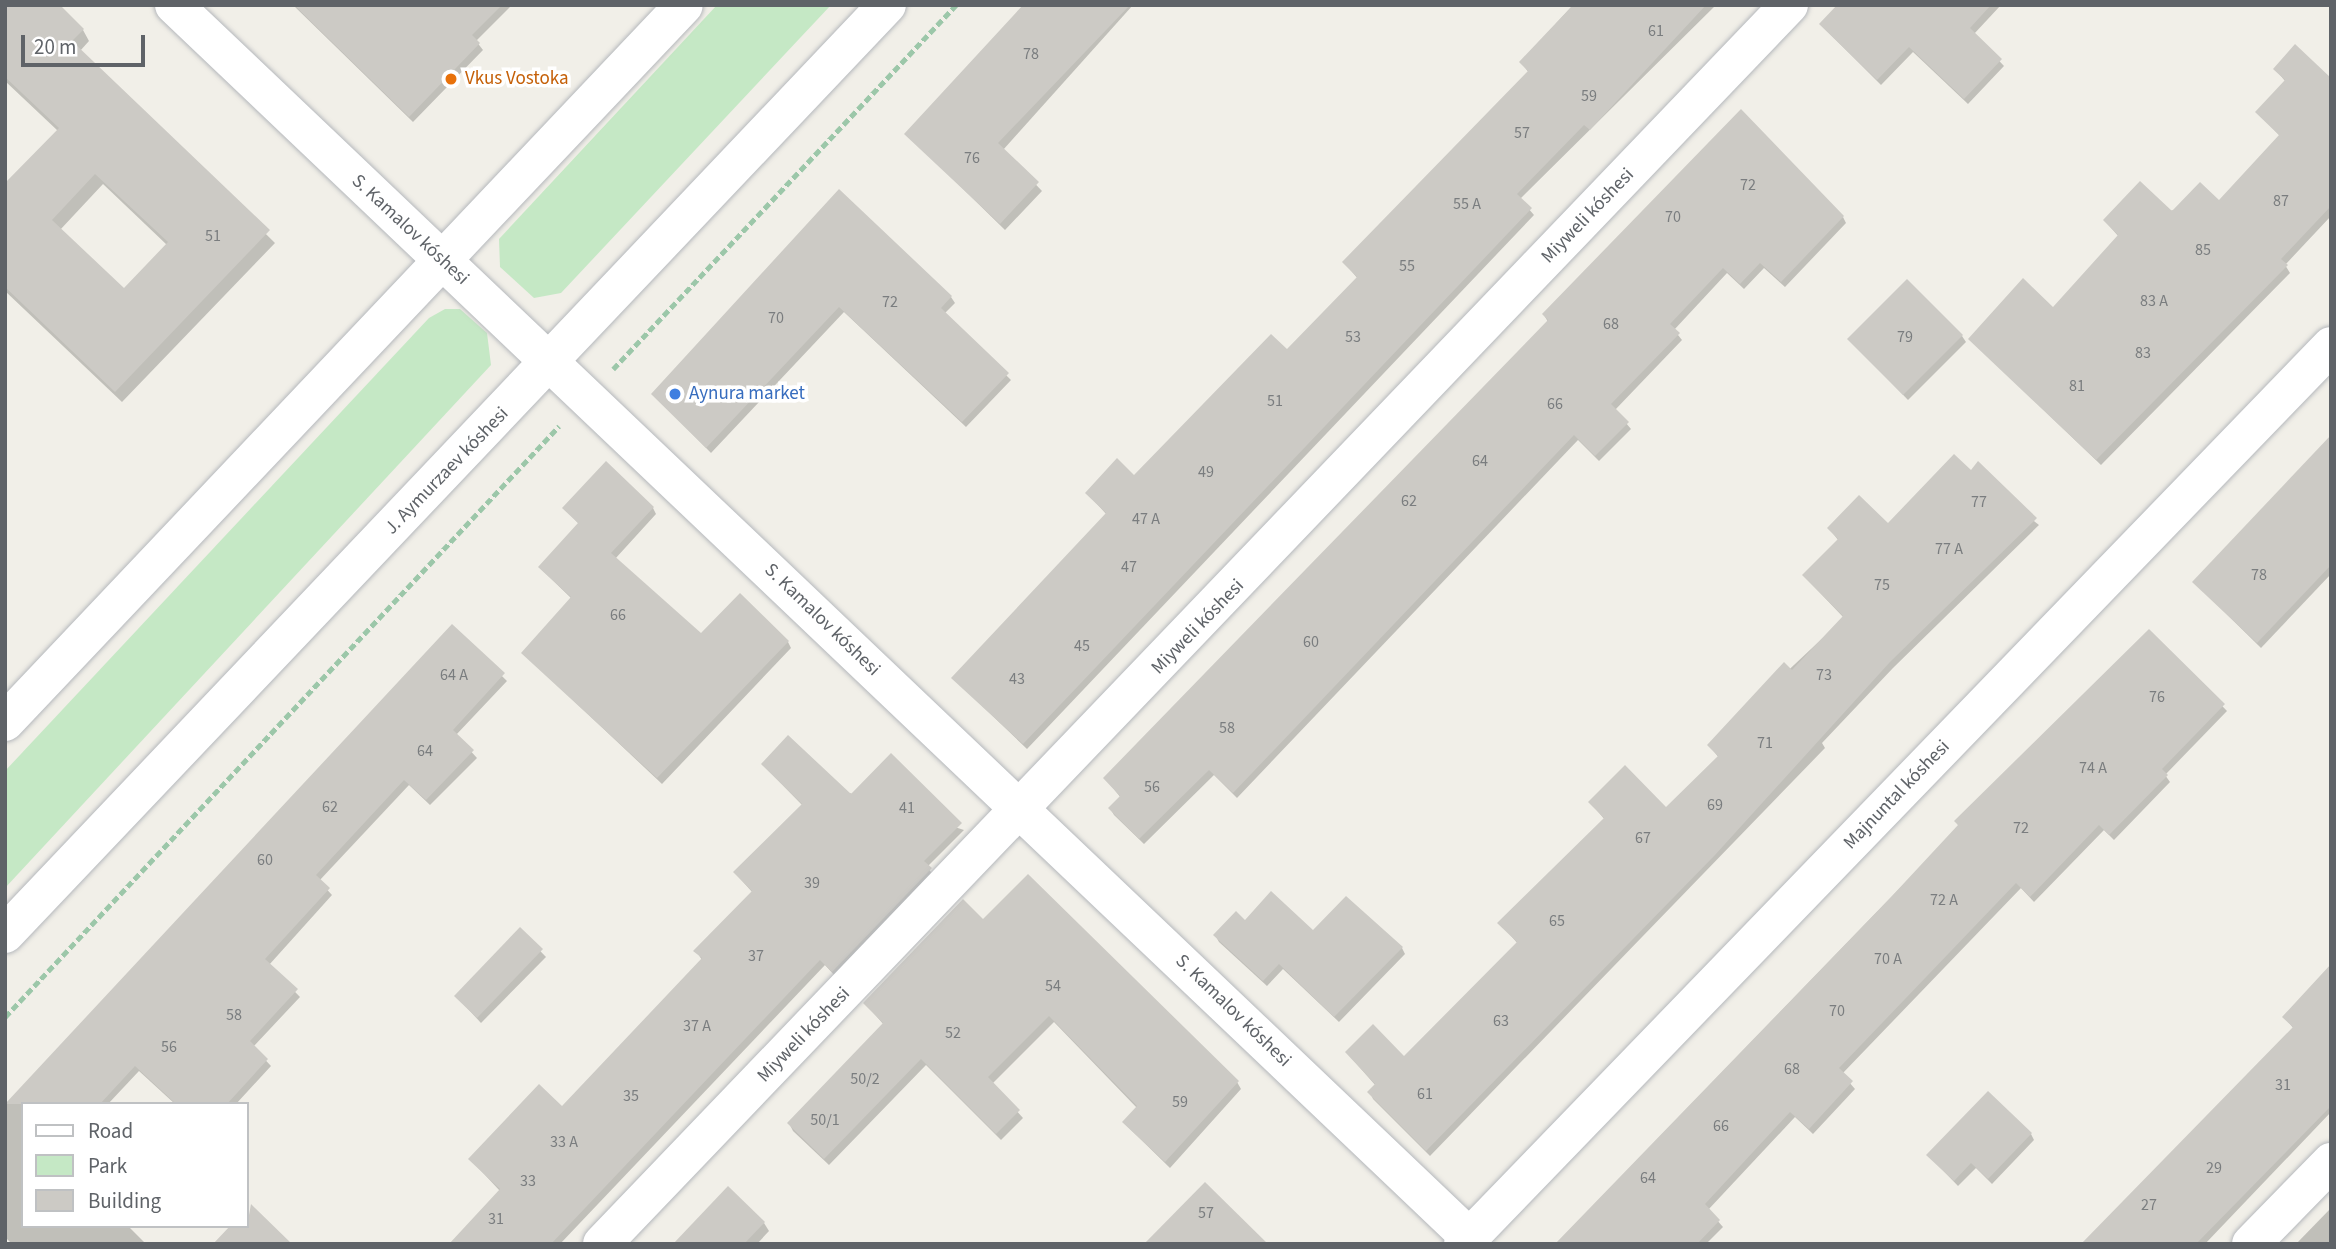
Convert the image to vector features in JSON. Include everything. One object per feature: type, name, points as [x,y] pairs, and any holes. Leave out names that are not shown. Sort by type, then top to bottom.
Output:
[{"type":"street","name":"S. Kamalov kóshesi","points":[[174,5],[1023,811],[1466,1240]]},
{"type":"street","points":[[5,722],[684,5]]},
{"type":"street","name":"J. Aymurzaev kóshesi","points":[[5,934],[551,362],[887,5]]},
{"type":"street","name":"Miyweli kóshesi","points":[[602,1244],[1023,811],[1788,5]]},
{"type":"street","name":"Majnuntal kóshesi","points":[[1466,1240],[2331,346]]},
{"type":"street","points":[[2251,1244],[2331,1163]]},
{"type":"path","points":[[5,1017],[956,5]]},
{"type":"green space","points":[[717,5],[831,5],[561,293],[534,298],[500,267],[499,239]]},
{"type":"green space","points":[[445,309],[460,309],[487,333],[491,365],[5,888],[5,771],[429,318]]},
{"type":"building","points":[[5,5],[60,5],[84,29],[72,41],[270,230],[115,392],[5,287],[5,183],[59,128],[5,77]],"holes":[[[95,174],[168,242],[124,288],[52,220]]]},
{"type":"building","points":[[294,5],[502,5],[472,35],[480,43],[409,117]]},
{"type":"building","points":[[1023,5],[1130,5],[998,143],[1039,182],[1000,224],[904,134]]},
{"type":"building","points":[[1573,5],[1706,5],[1590,130],[1584,125],[1517,194],[1532,208],[1023,744],[951,678],[1106,513],[1085,493],[1117,458],[1134,475],[1271,334],[1287,349],[1357,277],[1342,262],[1528,71],[1519,62]]},
{"type":"building","points":[[1837,5],[1991,5],[1970,28],[2002,59],[1964,99],[1909,47],[1877,80],[1819,24]]},
{"type":"building","points":[[2295,44],[2331,78],[2331,206],[2281,259],[2288,265],[2096,460],[1968,339],[2023,278],[2053,307],[2118,235],[2103,220],[2140,181],[2172,211],[2200,182],[2219,200],[2279,135],[2255,112],[2285,80],[2273,69]]},
{"type":"building","points":[[1741,109],[1844,216],[1781,282],[1760,263],[1740,284],[1723,268],[1670,324],[1680,333],[1611,404],[1629,422],[1595,456],[1574,435],[1233,793],[1209,770],[1139,839],[1108,808],[1120,796],[1103,778],[1548,320],[1542,314]]},
{"type":"building","points":[[839,189],[952,296],[941,308],[1009,373],[962,422],[839,307],[706,448],[651,394]]},
{"type":"building","points":[[1907,279],[1963,335],[1903,395],[1847,339]]},
{"type":"building","points":[[2331,435],[2331,565],[2257,643],[2192,582]]},
{"type":"building","points":[[1954,454],[1971,470],[1978,461],[2037,518],[1890,662],[1715,855],[1426,1151],[1367,1092],[1375,1084],[1345,1052],[1373,1024],[1404,1056],[1517,942],[1497,923],[1604,818],[1588,802],[1625,765],[1666,807],[1718,756],[1707,745],[1784,662],[1792,670],[1843,616],[1802,575],[1838,539],[1827,528],[1859,495],[1888,523]]},
{"type":"building","points":[[606,461],[654,507],[611,553],[701,633],[740,593],[789,641],[657,778],[521,653],[571,597],[538,567],[578,523],[562,508]]},
{"type":"building","points":[[452,624],[505,673],[453,730],[474,750],[426,800],[404,780],[316,875],[330,888],[265,959],[298,989],[250,1041],[268,1059],[229,1102],[174,1102],[135,1066],[102,1102],[5,1104]]},
{"type":"building","points":[[2149,629],[2225,704],[2162,769],[2168,775],[2109,835],[2099,825],[2030,897],[2016,883],[1839,1068],[1853,1081],[1809,1129],[1790,1112],[1705,1204],[1720,1220],[1697,1244],[1555,1244],[1892,896],[1958,825],[1954,821]]},
{"type":"building","points":[[788,735],[851,794],[891,753],[962,823],[924,861],[932,868],[832,972],[820,960],[551,1244],[449,1244],[500,1189],[468,1159],[539,1084],[562,1106],[702,958],[693,951],[752,891],[733,872],[802,804],[761,764]]},
{"type":"building","points":[[1028,874],[1239,1081],[1165,1162],[1122,1122],[1137,1106],[1049,1016],[988,1077],[1020,1110],[996,1134],[921,1059],[824,1159],[787,1123],[883,1023],[863,1003],[963,899],[983,919]]},
{"type":"building","points":[[1271,891],[1313,930],[1346,896],[1403,947],[1334,1017],[1279,964],[1263,981],[1213,935],[1236,911],[1245,920]]},
{"type":"building","points":[[520,927],[543,949],[477,1018],[454,996]]},
{"type":"building","points":[[2331,964],[2331,1106],[2196,1244],[2081,1244],[2293,1027],[2282,1017]]},
{"type":"building","points":[[1988,1091],[2032,1133],[1988,1179],[1971,1163],[1954,1181],[1926,1155]]},
{"type":"building","points":[[1205,1182],[1268,1244],[1144,1244]]},
{"type":"building","points":[[728,1186],[765,1222],[744,1244],[673,1244]]},
{"type":"building","points":[[251,1204],[292,1244],[213,1244],[228,1228],[248,1228]]},
{"type":"place","name":"Vkus Vostoka","points":[[451,79]]},
{"type":"place","name":"Aynura market","points":[[675,394]]}]
